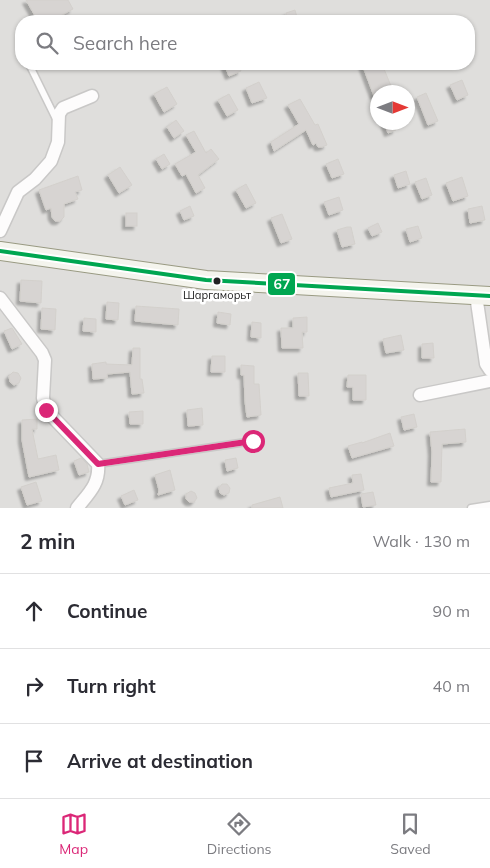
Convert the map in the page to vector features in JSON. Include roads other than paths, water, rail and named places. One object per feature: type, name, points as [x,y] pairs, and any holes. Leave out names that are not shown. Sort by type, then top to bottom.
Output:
[{"type":"main road","points":[[0,251],[206,280],[483,295]]},
{"type":"street","points":[[0,231],[18,192],[35,179],[51,162],[58,142],[59,114],[64,108],[92,96]]},
{"type":"street","points":[[483,295],[486,364],[490,370]]},
{"type":"street","points":[[0,298],[42,353],[45,360],[43,398],[46,410],[98,464],[99,474],[93,489],[77,508]]},
{"type":"street","points":[[420,395],[490,381]]},
{"type":"lane","points":[[32,70],[58,123]]},
{"type":"lane","points":[[98,464],[253,441]]},
{"type":"lane","points":[[471,508],[490,505]]},
{"type":"place","name":"Шаргаморьт","points":[[217,281]]}]
